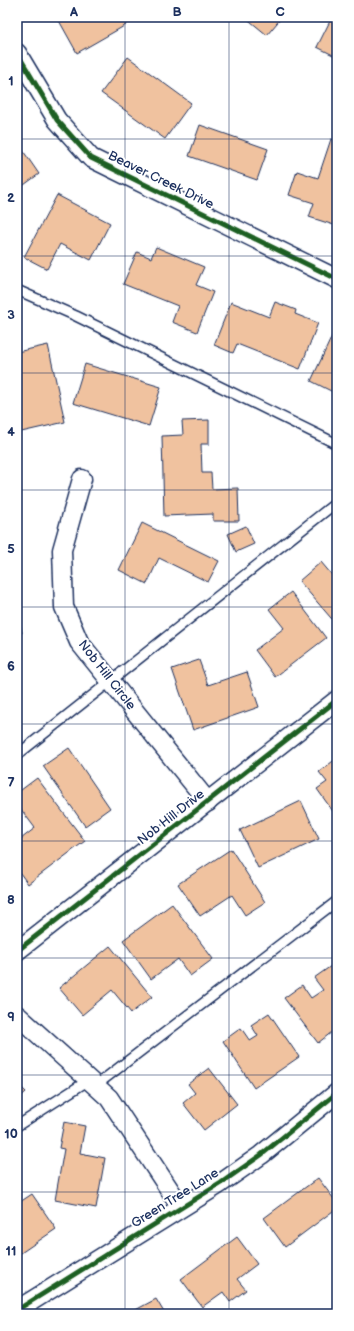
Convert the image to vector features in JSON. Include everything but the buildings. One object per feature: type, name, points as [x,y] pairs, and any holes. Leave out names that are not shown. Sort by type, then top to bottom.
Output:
[{"type":"street","name":"Beaver Creek Drive","points":[[17,53],[57,120],[91,158],[337,279]]},
{"type":"street","name":"Nob Hill Circle","points":[[82,480],[62,550],[64,607],[79,642],[208,802]]},
{"type":"street","name":"Nob Hill Drive","points":[[17,951],[337,700]]},
{"type":"street","points":[[17,1015],[109,1098],[181,1207]]},
{"type":"street","name":"Green Tree Lane","points":[[17,1310],[221,1183],[261,1155],[337,1093]]},
{"type":"lane","points":[[17,290],[76,316],[337,444]]},
{"type":"lane","points":[[17,755],[337,502]]},
{"type":"lane","points":[[17,1126],[92,1083],[337,901]]},
{"type":"cycle path","points":[[17,53],[57,120],[91,158],[337,279]]},
{"type":"cycle path","points":[[17,951],[337,700]]},
{"type":"cycle path","points":[[17,1310],[221,1183],[261,1155],[337,1093]]}]
